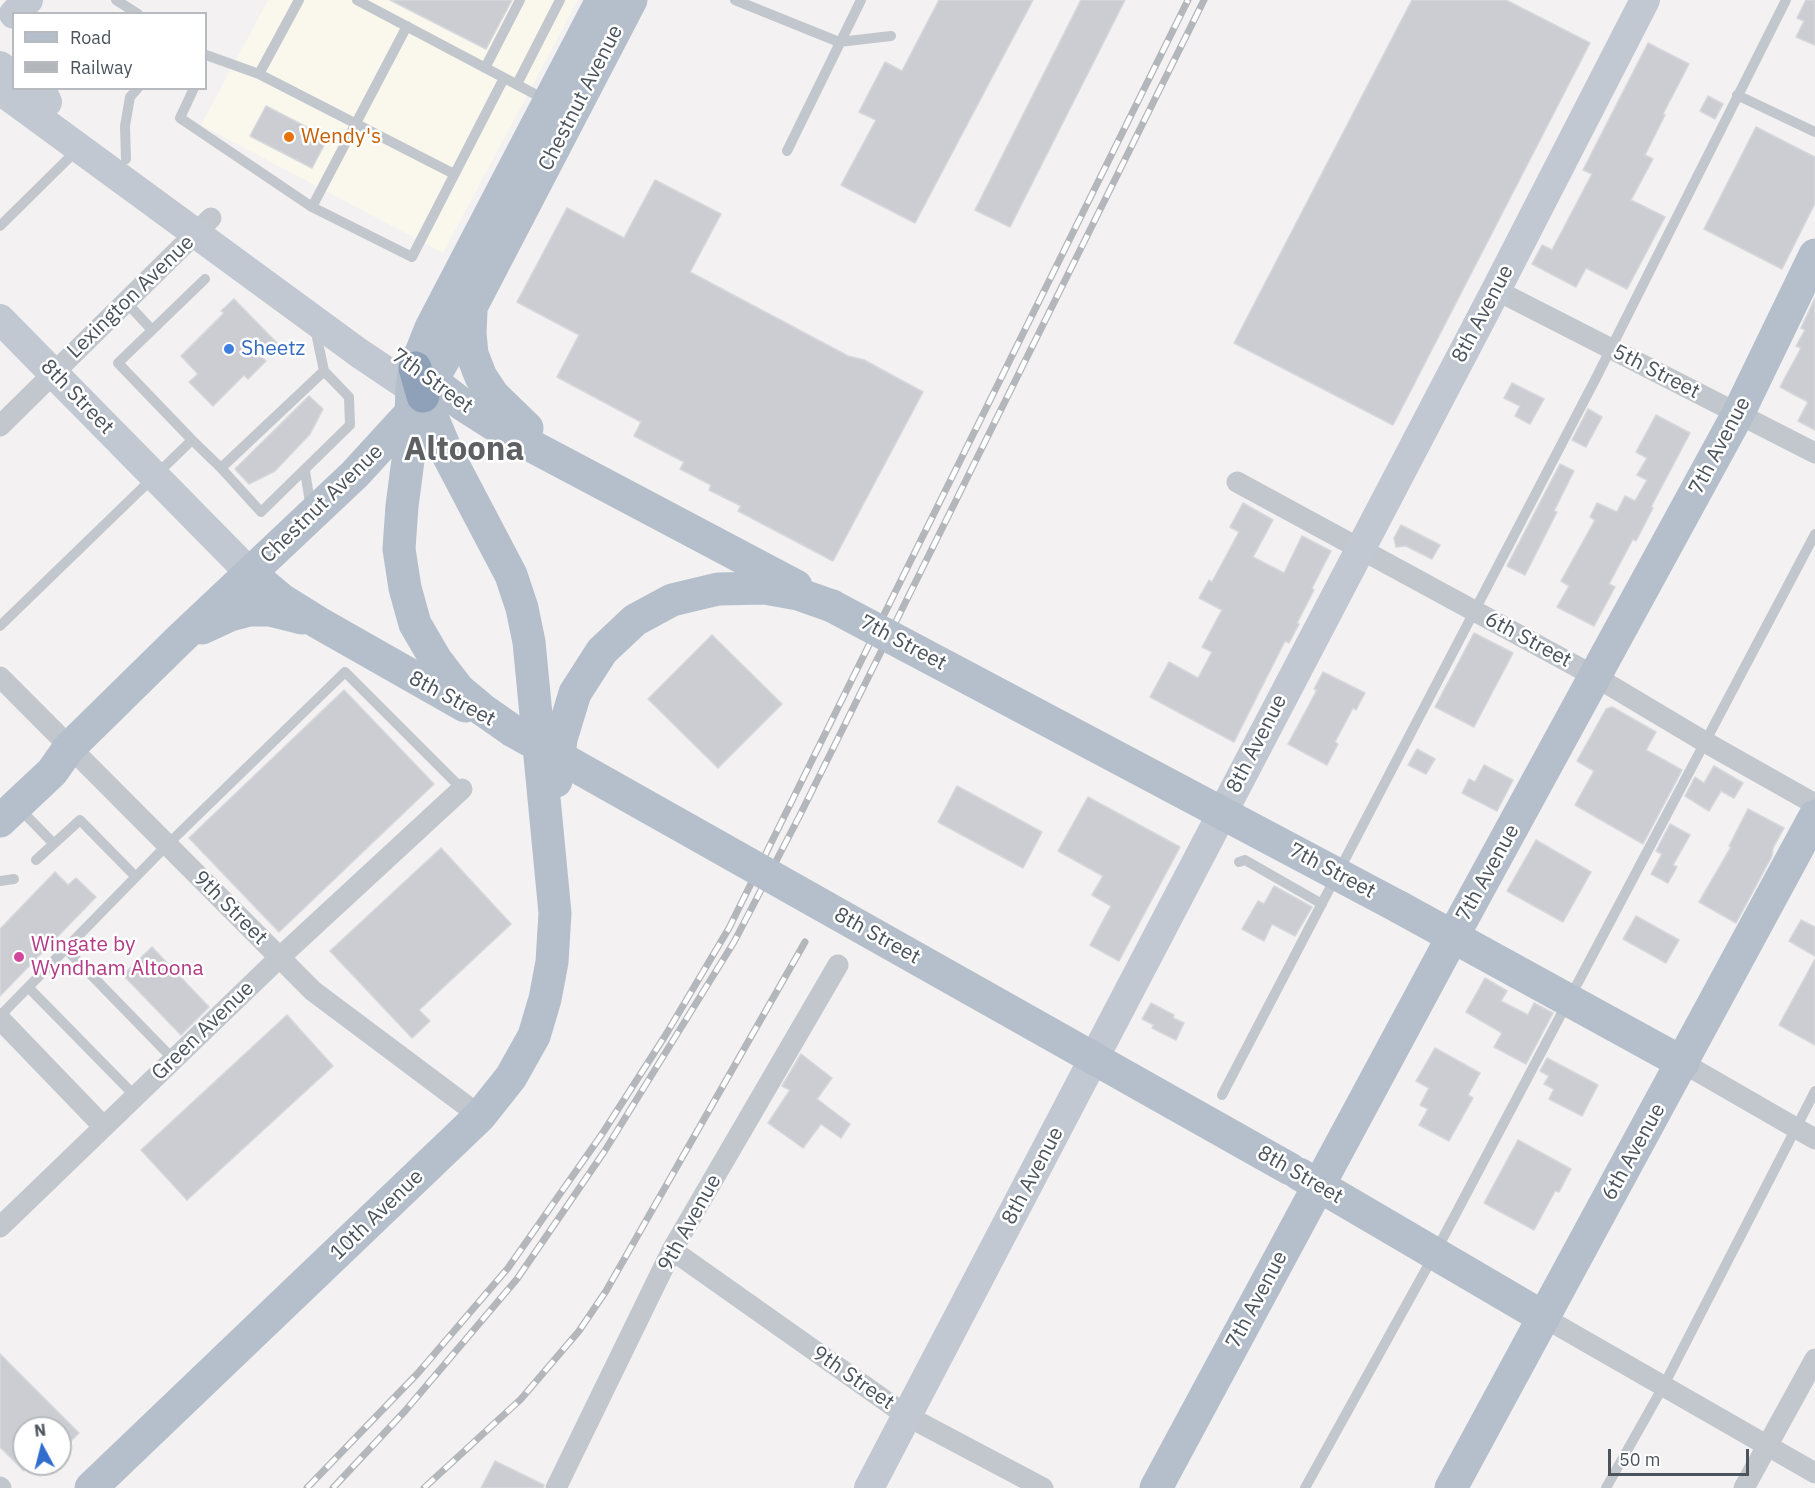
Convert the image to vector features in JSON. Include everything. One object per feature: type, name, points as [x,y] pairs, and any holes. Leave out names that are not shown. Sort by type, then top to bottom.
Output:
[{"type":"main road","name":"Chestnut Avenue","points":[[418,390],[431,328],[602,0]]},
{"type":"main road","name":"Chestnut Avenue","points":[[8,813],[52,772],[69,748],[179,640],[385,443],[471,307],[631,0]]},
{"type":"main road","name":"7th Avenue","points":[[1156,1488],[1453,936],[1738,414],[1815,255]]},
{"type":"main road","points":[[471,307],[472,354],[481,377],[493,395],[516,419],[548,446],[596,479]]},
{"type":"main road","points":[[418,390],[402,506],[399,549],[405,588],[415,624],[436,660],[459,690],[513,731]]},
{"type":"main road","points":[[418,390],[448,455],[511,575],[522,608],[529,642],[553,883]]},
{"type":"main road","name":"7th Street","points":[[418,390],[462,404],[509,434],[1399,907],[1683,1063]]},
{"type":"main road","name":"8th Street","points":[[250,573],[282,600],[418,681],[513,731],[1290,1169],[1544,1317]]},
{"type":"main road","points":[[553,883],[554,796],[561,739],[575,693],[602,651],[635,620],[672,600],[718,589],[765,588],[798,594],[832,606]]},
{"type":"main road","points":[[179,640],[212,622],[249,610],[270,610],[319,623]]},
{"type":"main road","name":"6th Avenue","points":[[1451,1488],[1815,816]]},
{"type":"main road","name":"10th Avenue","points":[[91,1488],[480,1116],[511,1077],[534,1036],[545,999],[552,962],[555,913],[553,883]]},
{"type":"street","points":[[16,12],[29,0]]},
{"type":"street","name":"8th Avenue","points":[[869,1488],[1496,290],[1645,0]]},
{"type":"street","points":[[0,27],[12,16]]},
{"type":"street","points":[[0,66],[12,75]]},
{"type":"street","name":"7th Street","points":[[0,90],[79,148],[203,226],[418,390]]},
{"type":"street","name":"7th Street","points":[[39,93],[126,159],[313,319],[418,390]]},
{"type":"street","name":"Lexington Avenue","points":[[0,426],[203,226]]},
{"type":"street","name":"5th Street","points":[[1496,290],[1815,453]]},
{"type":"street","name":"8th Street","points":[[0,319],[250,573]]},
{"type":"street","name":"6th Street","points":[[1237,482],[1596,677],[1815,804]]},
{"type":"street","name":"9th Street","points":[[0,677],[313,991],[480,1116]]},
{"type":"street","name":"Green Avenue","points":[[0,1227],[279,958],[462,789]]},
{"type":"street","name":"9th Avenue","points":[[556,1488],[672,1250],[838,965]]},
{"type":"street","points":[[0,1018],[103,1126]]},
{"type":"street","name":"7th Street","points":[[1683,1063],[1815,1139]]},
{"type":"street","name":"9th Street","points":[[672,1250],[907,1416],[1043,1488]]},
{"type":"street","name":"8th Street","points":[[1544,1317],[1664,1384],[1815,1473]]},
{"type":"street","points":[[1744,1488],[1815,1359]]},
{"type":"lane","points":[[116,0],[135,12]]},
{"type":"lane","points":[[259,74],[299,0]]},
{"type":"lane","points":[[357,0],[549,101]]},
{"type":"lane","points":[[484,68],[520,0]]},
{"type":"lane","points":[[517,84],[560,0]]},
{"type":"lane","points":[[735,0],[839,42],[891,36]]},
{"type":"lane","points":[[787,151],[861,0]]},
{"type":"lane","points":[[1222,1095],[1476,612],[1786,0]]},
{"type":"lane","points":[[312,207],[407,26]]},
{"type":"lane","points":[[207,59],[259,74],[454,174]]},
{"type":"lane","points":[[193,90],[180,118],[312,207],[412,257],[504,78]]},
{"type":"lane","points":[[126,159],[125,126],[130,97],[136,90]]},
{"type":"lane","points":[[1737,95],[1815,132]]},
{"type":"lane","points":[[0,226],[79,148]]},
{"type":"lane","points":[[205,279],[118,363],[261,512],[350,425],[350,397],[324,371],[313,319]]},
{"type":"lane","points":[[126,302],[152,330]]},
{"type":"lane","points":[[220,468],[324,371]]},
{"type":"lane","points":[[0,626],[192,440]]},
{"type":"lane","points":[[305,471],[312,515]]},
{"type":"lane","points":[[1305,1488],[1435,1253],[1815,534]]},
{"type":"lane","points":[[0,1018],[166,846],[345,672],[462,789]]},
{"type":"lane","points":[[8,813],[53,843]]},
{"type":"lane","points":[[36,860],[80,820],[136,877]]},
{"type":"lane","points":[[1239,862],[1245,860],[1323,904]]},
{"type":"lane","points":[[0,881],[14,879]]},
{"type":"lane","points":[[66,949],[173,1059]]},
{"type":"lane","points":[[28,987],[135,1096]]},
{"type":"lane","points":[[1606,1488],[1664,1384],[1815,1091]]},
{"type":"shaded area","points":[[268,0],[578,0],[443,253],[201,125]]},
{"type":"building","points":[[390,0],[512,0],[486,49]]},
{"type":"building","points":[[939,0],[1033,0],[915,223],[841,185],[876,120],[859,112],[885,62],[902,71]]},
{"type":"building","points":[[1081,0],[1125,0],[1010,227],[975,210]]},
{"type":"building","points":[[1412,0],[1506,0],[1590,43],[1393,425],[1234,343]]},
{"type":"building","points":[[1806,0],[1815,0],[1815,45],[1796,37],[1804,21],[1797,18]]},
{"type":"building","points":[[1648,43],[1689,64],[1645,155],[1653,159],[1631,200],[1665,217],[1627,289],[1586,268],[1576,287],[1532,264],[1542,245],[1552,250],[1592,174],[1583,170]]},
{"type":"building","points":[[1708,96],[1723,104],[1715,119],[1700,111]]},
{"type":"building","name":"Wendy's","points":[[266,106],[328,138],[312,168],[250,136]]},
{"type":"building","points":[[1756,127],[1815,157],[1815,203],[1782,269],[1704,229]]},
{"type":"building","points":[[655,180],[721,214],[690,272],[848,356],[864,360],[923,392],[833,561],[738,511],[741,506],[709,490],[711,485],[680,469],[684,462],[634,436],[641,422],[557,377],[579,335],[517,302],[567,208],[624,238]]},
{"type":"building","points":[[1815,298],[1815,430],[1798,421],[1808,402],[1780,387],[1801,348],[1796,346],[1805,330],[1801,328]]},
{"type":"building","name":"Sheetz","points":[[234,299],[277,343],[262,357],[266,361],[248,379],[244,375],[213,406],[189,382],[198,374],[181,356],[224,313],[221,311]]},
{"type":"building","points":[[1512,383],[1544,399],[1530,424],[1515,416],[1520,406],[1504,398]]},
{"type":"building","name":"Sheetz","points":[[309,396],[323,409],[310,434],[275,471],[249,484],[235,469]]},
{"type":"building","points":[[1588,409],[1602,417],[1586,447],[1572,440]]},
{"type":"building","points":[[1656,415],[1690,433],[1636,541],[1633,539],[1609,584],[1615,587],[1594,626],[1557,607],[1569,586],[1561,581],[1595,520],[1590,517],[1597,503],[1617,512],[1625,496],[1635,501],[1647,480],[1637,475],[1647,458],[1636,452]]},
{"type":"building","points":[[1560,464],[1574,471],[1554,511],[1557,512],[1525,575],[1507,566]]},
{"type":"building","points":[[1243,503],[1273,520],[1253,557],[1284,573],[1302,536],[1331,551],[1312,588],[1314,590],[1297,623],[1299,624],[1289,643],[1285,641],[1234,742],[1150,697],[1169,662],[1198,678],[1212,652],[1202,647],[1222,610],[1199,598],[1209,580],[1212,582],[1239,532],[1230,527]]},
{"type":"building","points":[[1401,525],[1440,545],[1432,559],[1406,546],[1396,547],[1394,538]]},
{"type":"building","points":[[1474,633],[1513,653],[1474,727],[1435,707]]},
{"type":"building","points":[[712,635],[782,704],[718,768],[648,699]]},
{"type":"building","points":[[1323,672],[1365,693],[1356,710],[1353,708],[1335,742],[1338,744],[1327,765],[1288,744],[1317,690],[1314,689]]},
{"type":"building","points":[[344,690],[434,784],[279,932],[189,838]]},
{"type":"building","points":[[1612,707],[1656,732],[1646,750],[1682,770],[1643,844],[1575,805],[1594,771],[1577,761],[1606,709]]},
{"type":"building","points":[[1417,749],[1435,759],[1426,774],[1408,765]]},
{"type":"building","points":[[1484,765],[1513,780],[1497,811],[1462,793],[1469,779],[1475,782]]},
{"type":"building","points":[[1714,766],[1743,783],[1734,798],[1721,791],[1709,811],[1685,796],[1695,777],[1704,783]]},
{"type":"building","points":[[957,786],[1042,832],[1023,868],[938,822]]},
{"type":"building","points":[[1088,797],[1180,847],[1119,961],[1090,945],[1111,906],[1092,895],[1103,876],[1058,851]]},
{"type":"building","points":[[1748,809],[1784,828],[1773,848],[1772,856],[1736,923],[1699,902],[1731,847],[1729,846]]},
{"type":"building","points":[[1670,824],[1690,835],[1673,865],[1677,867],[1668,883],[1651,874],[1662,854],[1656,851]]},
{"type":"building","points":[[1536,840],[1591,872],[1563,922],[1507,891]]},
{"type":"building","points":[[441,848],[511,924],[419,1010],[430,1021],[412,1038],[330,951]]},
{"type":"building","name":"Wingate by Wyndham Altoona","points":[[55,872],[68,885],[76,878],[96,897],[0,996],[0,929]]},
{"type":"building","points":[[1274,886],[1312,907],[1295,936],[1272,924],[1264,941],[1242,929],[1258,901],[1264,904]]},
{"type":"building","points":[[1636,916],[1679,940],[1666,963],[1623,939]]},
{"type":"building","points":[[1801,920],[1815,927],[1815,956],[1789,941]]},
{"type":"building","points":[[152,947],[209,1007],[181,1035],[123,975]]},
{"type":"building","points":[[1815,959],[1815,1045],[1779,1025]]},
{"type":"building","points":[[1485,978],[1507,991],[1501,1001],[1528,1015],[1534,1003],[1553,1013],[1526,1064],[1494,1047],[1502,1033],[1466,1012]]},
{"type":"building","points":[[1151,1003],[1184,1023],[1176,1040],[1152,1028],[1154,1025],[1142,1019]]},
{"type":"building","points":[[287,1015],[333,1066],[187,1200],[141,1150]]},
{"type":"building","points":[[1435,1048],[1480,1073],[1468,1095],[1473,1098],[1449,1141],[1419,1125],[1428,1109],[1420,1105],[1429,1088],[1416,1081]]},
{"type":"building","points":[[801,1054],[832,1078],[817,1099],[850,1124],[841,1138],[821,1124],[803,1148],[768,1123],[790,1090],[782,1086]]},
{"type":"building","points":[[1547,1058],[1598,1085],[1582,1116],[1549,1099],[1554,1089],[1544,1084],[1549,1076],[1540,1071]]},
{"type":"building","points":[[1518,1140],[1571,1169],[1559,1192],[1555,1191],[1534,1230],[1484,1203]]},
{"type":"building","points":[[0,1354],[62,1416],[12,1416],[12,1459],[0,1447]]},
{"type":"building","points":[[72,1426],[79,1433],[72,1440]]},
{"type":"building","points":[[495,1461],[544,1485],[543,1488],[481,1488]]},
{"type":"railway","points":[[307,1488],[418,1373],[508,1268],[602,1134],[665,1036],[729,928],[1188,0]]},
{"type":"railway","points":[[333,1488],[405,1411],[517,1279],[604,1152],[734,942],[799,817],[1204,0]]},
{"type":"railway","points":[[424,1488],[521,1399],[579,1331],[606,1291],[805,942]]},
{"type":"place","name":"Wendy's","points":[[289,137]]},
{"type":"place","name":"Sheetz","points":[[229,349]]},
{"type":"place","name":"Wingate by Wyndham Altoona","points":[[19,957]]},
{"type":"district","name":"Altoona","points":[[464,450]]}]
